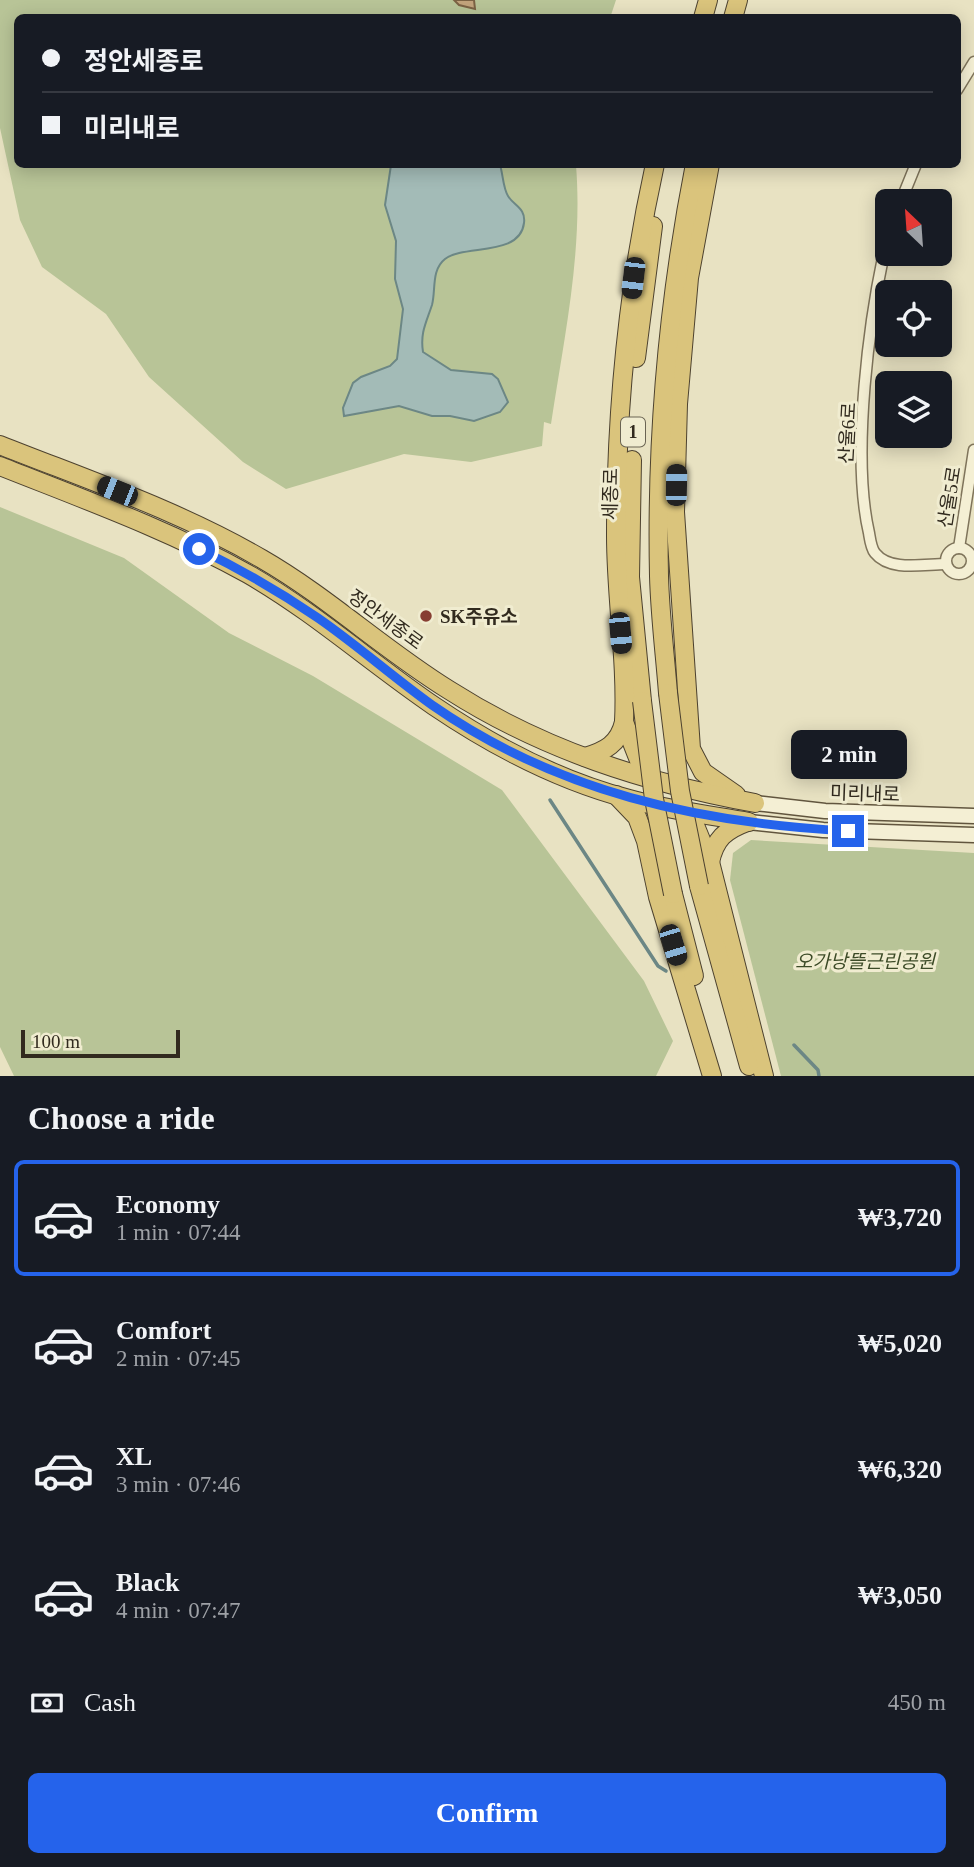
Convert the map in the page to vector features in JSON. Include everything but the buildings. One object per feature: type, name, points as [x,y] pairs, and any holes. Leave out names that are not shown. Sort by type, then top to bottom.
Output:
[{"type":"highway","points":[[585,757],[614,744],[621,735],[624,722],[616,533],[626,332],[636,251],[654,168]]},
{"type":"highway","name":"세종로","points":[[663,168],[636,351],[630,577],[654,799],[673,894],[720,1076]]},
{"type":"highway","name":"1","points":[[694,168],[678,248],[665,357],[659,579],[668,693],[680,791],[699,886],[751,1076]]},
{"type":"highway","points":[[646,841],[667,797],[691,760],[675,512],[677,418],[689,278],[709,168]]},
{"type":"highway","name":"정안세종로","points":[[0,444],[141,501],[229,541],[292,577],[447,690],[508,724],[585,757],[653,781],[681,809],[749,822]]},
{"type":"highway","name":"정안세종로","points":[[0,466],[135,520],[247,574],[319,619],[434,706],[495,743],[562,777],[616,795],[755,803]]},
{"type":"highway","points":[[624,722],[640,763],[653,781]]},
{"type":"highway","points":[[691,748],[703,772],[739,797],[755,803]]},
{"type":"highway","points":[[616,795],[637,817],[646,841],[658,897],[712,1076]]},
{"type":"highway","points":[[681,809],[694,823],[710,862],[764,1076]]},
{"type":"highway","points":[[710,862],[713,847],[721,836],[729,829],[749,822]]},
{"type":"main road","name":"미리내로","points":[[755,803],[825,811],[974,816]]},
{"type":"main road","name":"미리내로","points":[[749,822],[823,830],[974,835]]},
{"type":"street","points":[[961,83],[974,62]]},
{"type":"street","points":[[906,189],[914,168]]},
{"type":"street","name":"산울6로","points":[[881,266],[862,433],[867,523],[873,552],[889,564],[946,564]]},
{"type":"street","name":"산울5로","points":[[959,548],[974,450]]},
{"type":"street","points":[[959,548],[970,554],[972,567],[957,574],[946,564],[949,553],[959,548]]},
{"type":"green space","points":[[0,0],[616,0],[611,14],[14,14],[14,168],[576,168],[575,263],[551,424],[544,422],[542,446],[471,462],[404,454],[286,489],[243,462],[149,377],[106,314],[42,267],[20,220],[0,128]]},
{"type":"green space","points":[[0,507],[124,558],[229,633],[313,676],[502,790],[644,981],[673,1041],[656,1076],[14,1076],[0,1047]]},
{"type":"green space","name":"오가낭뜰근린공원","points":[[751,840],[974,853],[974,1076],[781,1076],[730,880],[733,853]]},
{"type":"water","points":[[391,168],[501,168],[506,193],[523,214],[524,223],[520,234],[513,241],[502,245],[445,259],[436,274],[422,345],[423,352],[451,370],[492,374],[498,379],[508,402],[500,412],[474,421],[450,416],[432,416],[399,406],[344,416],[343,408],[353,383],[361,377],[390,366],[397,359],[403,309],[395,279],[396,241],[385,205]]},
{"type":"waterway","points":[[550,800],[658,966],[666,971]]},
{"type":"waterway","points":[[794,1045],[818,1070],[819,1076]]},
{"type":"place","name":"SK주유소","points":[[426,616]]},
{"type":"route","points":[[199,549],[280,593],[319,619],[434,706],[495,743],[562,777],[626,799],[656,806],[749,822],[848,831]]}]
